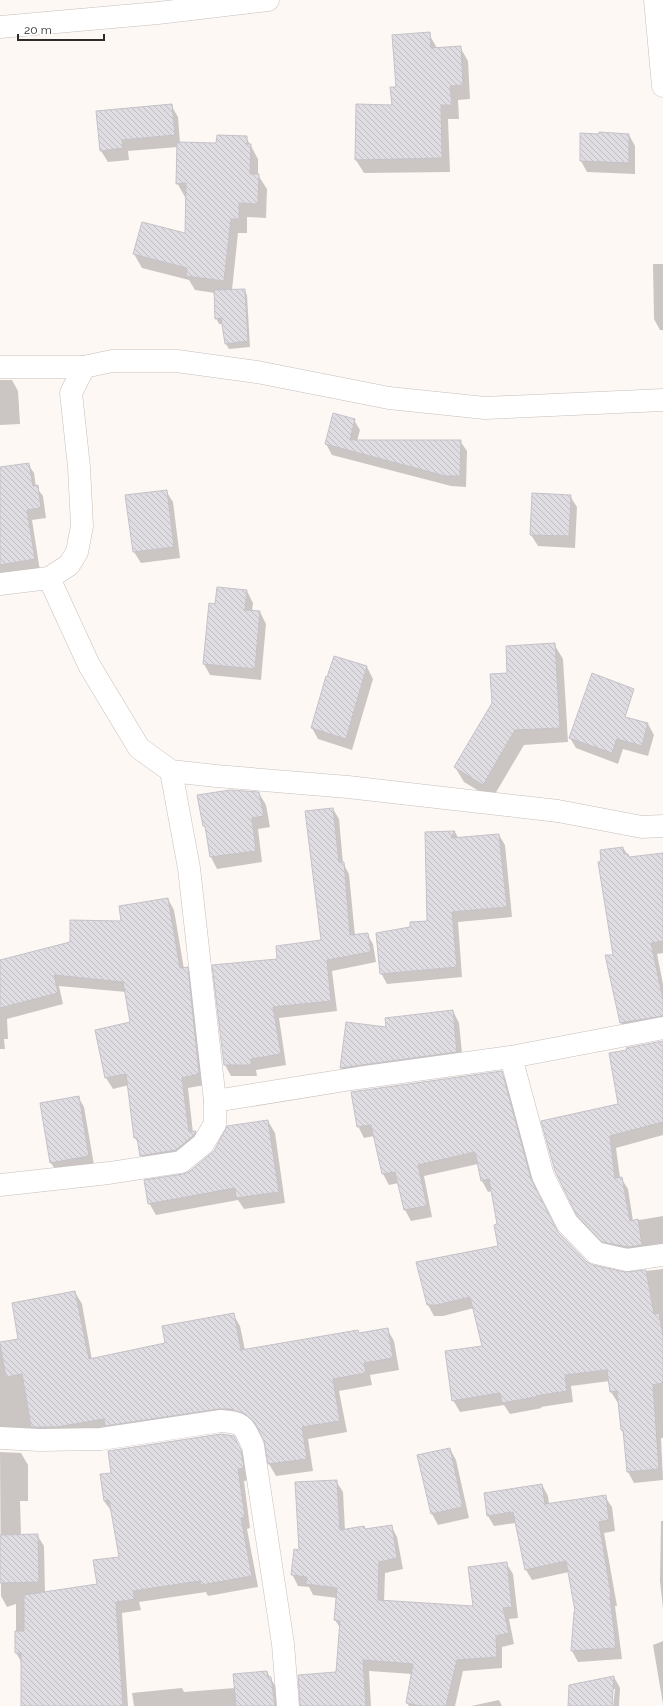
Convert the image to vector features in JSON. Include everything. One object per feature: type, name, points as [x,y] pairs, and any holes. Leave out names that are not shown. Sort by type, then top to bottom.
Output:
[{"type":"street","points":[[0,27],[158,13],[268,0]]},
{"type":"street","points":[[654,0],[663,86]]},
{"type":"street","points":[[0,367],[84,367],[112,361],[177,361],[257,372],[389,398],[485,408],[663,400]]},
{"type":"street","points":[[0,584],[49,578],[69,565],[77,552],[82,526],[79,467],[71,393],[84,367]]},
{"type":"street","points":[[49,578],[89,665],[139,748],[171,771],[348,787],[558,811],[642,827],[663,826]]},
{"type":"street","points":[[0,1185],[110,1173],[181,1162],[203,1144],[215,1124],[215,1101],[189,868],[171,771]]},
{"type":"street","points":[[215,1101],[358,1078],[511,1057],[663,1028]]},
{"type":"street","points":[[511,1057],[543,1176],[567,1224],[596,1253],[627,1260],[663,1255]]},
{"type":"street","points":[[0,1438],[40,1440],[101,1439],[221,1421],[238,1423],[242,1426],[246,1430],[251,1441],[254,1454],[282,1637],[288,1706]]},
{"type":"building","points":[[430,32],[431,48],[461,46],[463,85],[450,86],[452,105],[441,105],[442,158],[355,160],[356,104],[392,105],[390,87],[396,87],[392,35]]},
{"type":"building","points":[[172,104],[175,135],[122,140],[123,148],[100,151],[96,111]]},
{"type":"building","points":[[599,132],[629,134],[629,163],[580,161],[580,133],[599,134]]},
{"type":"building","points":[[217,135],[247,136],[247,144],[251,144],[250,174],[259,174],[258,204],[239,203],[239,219],[231,219],[224,281],[186,276],[187,268],[133,254],[142,222],[185,233],[186,183],[176,184],[177,142],[216,143]]},
{"type":"building","points":[[245,289],[248,341],[225,344],[221,318],[215,319],[214,290]]},
{"type":"building","points":[[333,413],[355,419],[350,440],[461,440],[460,476],[445,476],[325,444]]},
{"type":"building","points":[[29,463],[33,486],[38,485],[41,508],[27,510],[35,559],[0,565],[0,467]]},
{"type":"building","points":[[167,490],[174,547],[133,552],[125,495]]},
{"type":"building","points":[[532,493],[571,495],[569,536],[530,535]]},
{"type":"building","points":[[217,587],[247,590],[245,610],[260,611],[255,669],[203,664],[209,603],[215,604]]},
{"type":"building","points":[[555,643],[560,728],[515,730],[483,785],[454,767],[492,703],[490,674],[507,673],[506,646]]},
{"type":"building","points":[[334,656],[367,666],[346,739],[311,728],[326,676],[327,677]]},
{"type":"building","points":[[592,673],[634,689],[625,717],[648,723],[642,746],[617,739],[612,753],[569,738]]},
{"type":"building","points":[[230,790],[259,792],[264,816],[252,818],[256,851],[210,857],[205,826],[203,826],[197,795]]},
{"type":"building","points":[[333,808],[339,862],[344,862],[350,935],[368,933],[371,952],[327,960],[331,1001],[273,1007],[281,1054],[251,1059],[251,1065],[224,1065],[212,965],[277,959],[276,946],[321,940],[305,811]]},
{"type":"building","points":[[455,831],[451,838],[499,834],[507,907],[452,912],[457,967],[380,974],[376,933],[410,927],[410,922],[427,921],[425,832]]},
{"type":"building","points":[[623,847],[624,854],[628,854],[629,857],[663,853],[663,941],[651,943],[663,999],[663,1016],[620,1023],[605,955],[613,955],[598,862],[601,861],[600,850]]},
{"type":"building","points":[[168,898],[180,968],[188,967],[199,1074],[182,1078],[189,1132],[196,1131],[193,1136],[176,1150],[140,1156],[137,1138],[134,1138],[126,1074],[105,1078],[95,1030],[130,1022],[123,982],[54,975],[58,993],[0,1008],[0,960],[70,942],[70,920],[121,921],[119,906]]},
{"type":"building","points":[[453,1010],[457,1052],[340,1068],[346,1022],[386,1027],[385,1018]]},
{"type":"building","points":[[663,1041],[663,1122],[610,1136],[615,1178],[622,1177],[630,1221],[638,1219],[642,1245],[628,1247],[602,1242],[577,1216],[555,1171],[541,1121],[618,1104],[609,1053]]},
{"type":"building","points":[[502,1071],[531,1179],[558,1232],[587,1262],[593,1265],[625,1272],[646,1270],[654,1314],[659,1313],[663,1336],[663,1383],[653,1385],[659,1469],[627,1472],[617,1391],[610,1392],[607,1370],[565,1375],[567,1391],[502,1403],[500,1393],[452,1401],[445,1351],[482,1346],[470,1297],[437,1305],[427,1305],[416,1262],[498,1246],[494,1225],[497,1224],[489,1179],[481,1181],[475,1152],[418,1165],[427,1206],[404,1210],[395,1172],[382,1174],[371,1125],[357,1127],[351,1092]]},
{"type":"building","points":[[79,1096],[89,1156],[50,1163],[40,1103]]},
{"type":"building","points":[[268,1120],[279,1192],[236,1198],[235,1188],[148,1204],[144,1180],[189,1172],[214,1151],[227,1126]]},
{"type":"building","points":[[75,1291],[89,1359],[165,1343],[162,1326],[234,1313],[241,1350],[358,1330],[359,1333],[388,1328],[393,1358],[364,1363],[366,1373],[333,1379],[340,1421],[302,1427],[307,1459],[268,1464],[264,1441],[255,1423],[245,1414],[230,1409],[219,1409],[105,1426],[104,1419],[57,1427],[31,1427],[22,1374],[6,1377],[0,1344],[0,1342],[18,1339],[12,1303]]},
{"type":"building","points":[[221,1434],[234,1436],[241,1450],[244,1468],[238,1469],[245,1517],[241,1518],[252,1576],[201,1585],[200,1581],[133,1591],[135,1599],[116,1602],[123,1706],[21,1706],[21,1653],[15,1653],[15,1631],[24,1631],[24,1595],[97,1584],[93,1560],[119,1557],[109,1500],[104,1501],[100,1474],[111,1473],[108,1451]]},
{"type":"building","points":[[450,1448],[463,1507],[431,1514],[417,1455]]},
{"type":"building","points":[[337,1480],[340,1530],[364,1526],[365,1529],[392,1525],[397,1558],[379,1562],[378,1600],[473,1606],[468,1567],[507,1562],[512,1607],[503,1608],[509,1633],[496,1636],[497,1657],[457,1660],[446,1706],[421,1706],[406,1703],[413,1664],[363,1660],[366,1706],[300,1706],[298,1675],[336,1672],[340,1621],[334,1620],[337,1588],[306,1584],[307,1577],[291,1575],[294,1549],[299,1550],[295,1482]]},
{"type":"building","points":[[542,1484],[545,1504],[606,1495],[609,1520],[599,1522],[611,1595],[616,1648],[571,1651],[575,1611],[566,1561],[525,1570],[513,1512],[487,1516],[484,1493]]},
{"type":"building","points":[[38,1534],[39,1582],[0,1583],[0,1535]]},
{"type":"building","points":[[267,1671],[268,1677],[271,1677],[275,1706],[236,1706],[233,1674]]},
{"type":"building","points":[[614,1676],[612,1706],[568,1706],[569,1685]]}]
